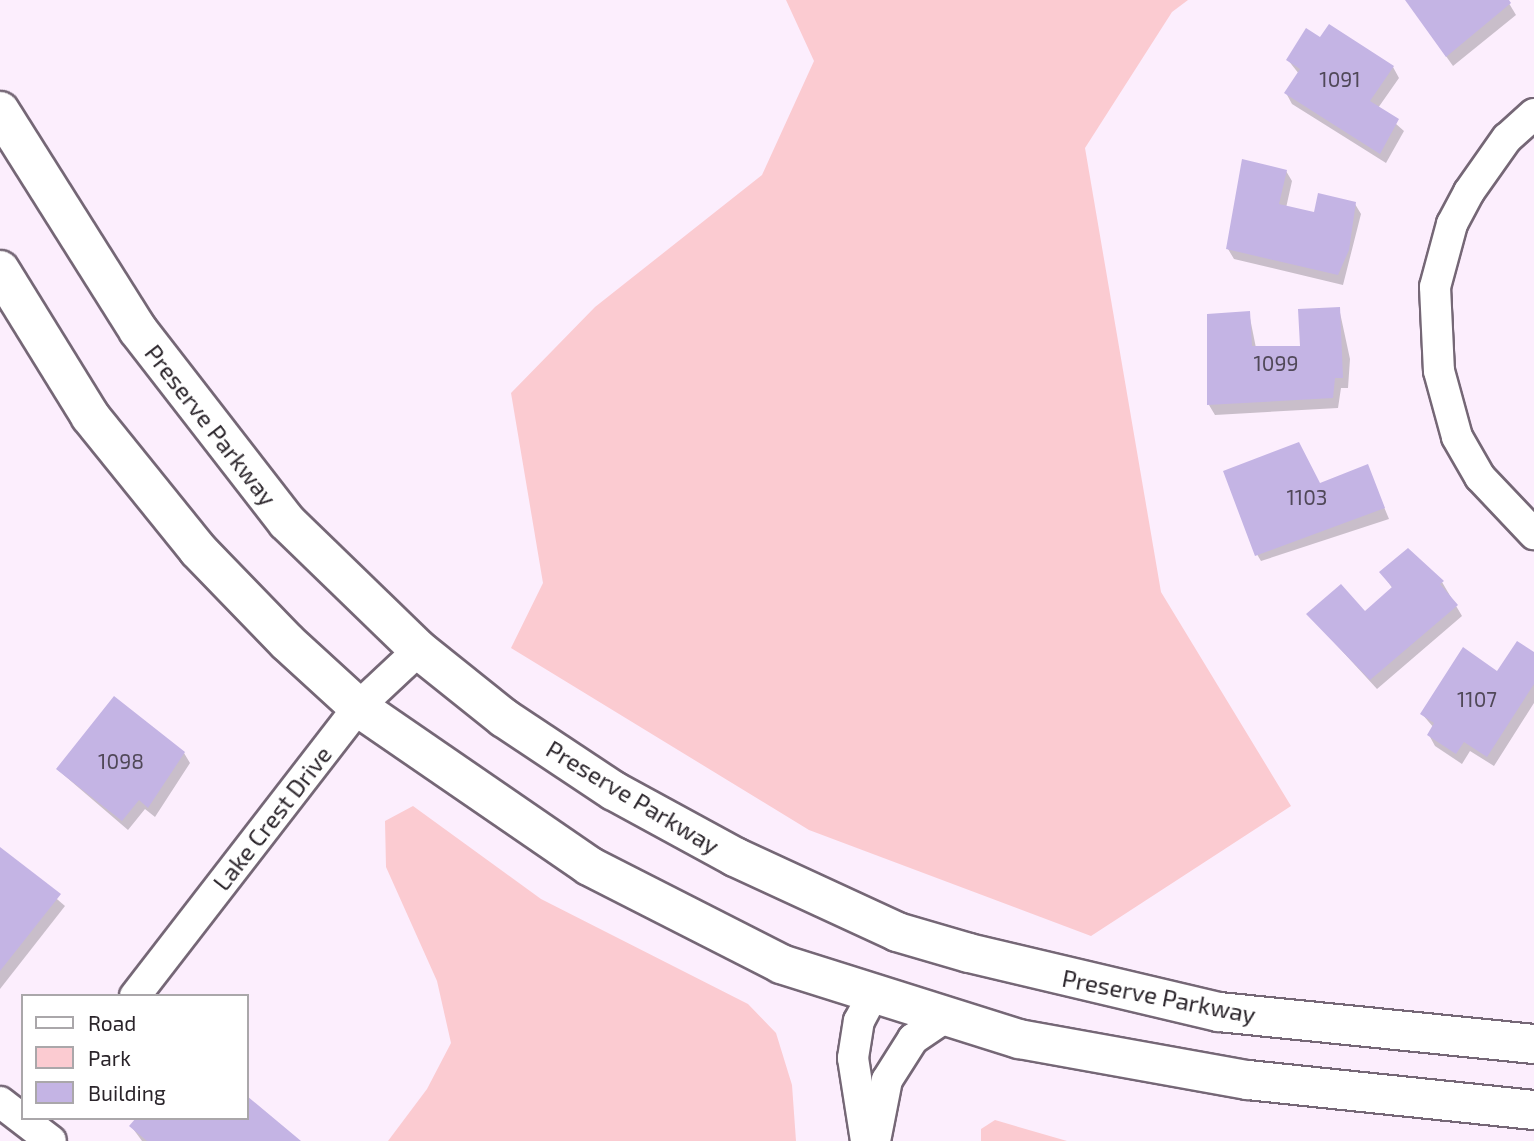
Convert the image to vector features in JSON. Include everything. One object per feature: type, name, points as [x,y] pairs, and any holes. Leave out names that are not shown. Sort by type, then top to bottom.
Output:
[{"type":"street","name":"Preserve Parkway","points":[[0,111],[138,330],[270,501],[419,650],[504,718],[614,791],[734,857],[897,932],[1098,988],[1219,1012],[1534,1044]]},
{"type":"street","points":[[1534,114],[1507,138],[1469,192],[1452,224],[1435,287],[1439,371],[1457,438],[1480,477],[1534,534]]},
{"type":"street","points":[[0,270],[90,416],[198,550],[358,707],[589,866],[780,964],[1019,1039],[1248,1080],[1534,1110]]},
{"type":"street","name":"Lake Crest Drive","points":[[137,994],[358,707],[419,650]]},
{"type":"street","points":[[866,1141],[853,1058],[859,1021],[874,993]]},
{"type":"street","points":[[875,1141],[887,1080],[913,1039],[947,1016]]},
{"type":"street","points":[[0,1102],[21,1119]]},
{"type":"street","points":[[22,1120],[37,1132]]},
{"type":"green space","points":[[786,0],[1188,0],[1172,12],[1085,148],[1161,592],[1291,806],[1091,936],[809,830],[511,648],[543,583],[511,393],[595,307],[762,175],[814,61]]},
{"type":"green space","points":[[413,806],[541,899],[748,1004],[776,1033],[792,1085],[796,1141],[388,1141],[427,1089],[451,1043],[437,981],[386,867],[385,821]]},
{"type":"green space","points":[[995,1120],[1067,1141],[981,1141],[981,1129]]},
{"type":"building","points":[[1405,0],[1509,0],[1511,3],[1446,57]]},
{"type":"building","points":[[1329,24],[1394,66],[1370,101],[1399,119],[1380,154],[1284,93],[1300,69],[1286,60],[1306,28],[1320,37]]},
{"type":"building","points":[[1242,159],[1287,170],[1279,204],[1314,212],[1318,193],[1356,202],[1349,250],[1338,275],[1226,249]]},
{"type":"building","points":[[1340,307],[1343,378],[1335,378],[1333,398],[1207,405],[1207,314],[1250,311],[1252,346],[1300,346],[1298,309]]},
{"type":"building","points":[[1299,442],[1320,483],[1368,464],[1385,508],[1255,556],[1223,471]]},
{"type":"building","points":[[1408,548],[1444,581],[1440,584],[1458,605],[1370,680],[1306,614],[1341,584],[1365,611],[1392,587],[1379,572]]},
{"type":"building","points":[[1517,641],[1534,652],[1534,684],[1487,757],[1464,742],[1456,754],[1427,735],[1434,723],[1420,714],[1463,647],[1497,671]]},
{"type":"building","points":[[114,696],[185,752],[148,808],[139,800],[122,821],[56,769]]},
{"type":"building","points":[[0,847],[61,894],[0,971]]},
{"type":"building","points":[[248,1097],[301,1141],[147,1141],[129,1126],[134,1120],[248,1120]]}]
